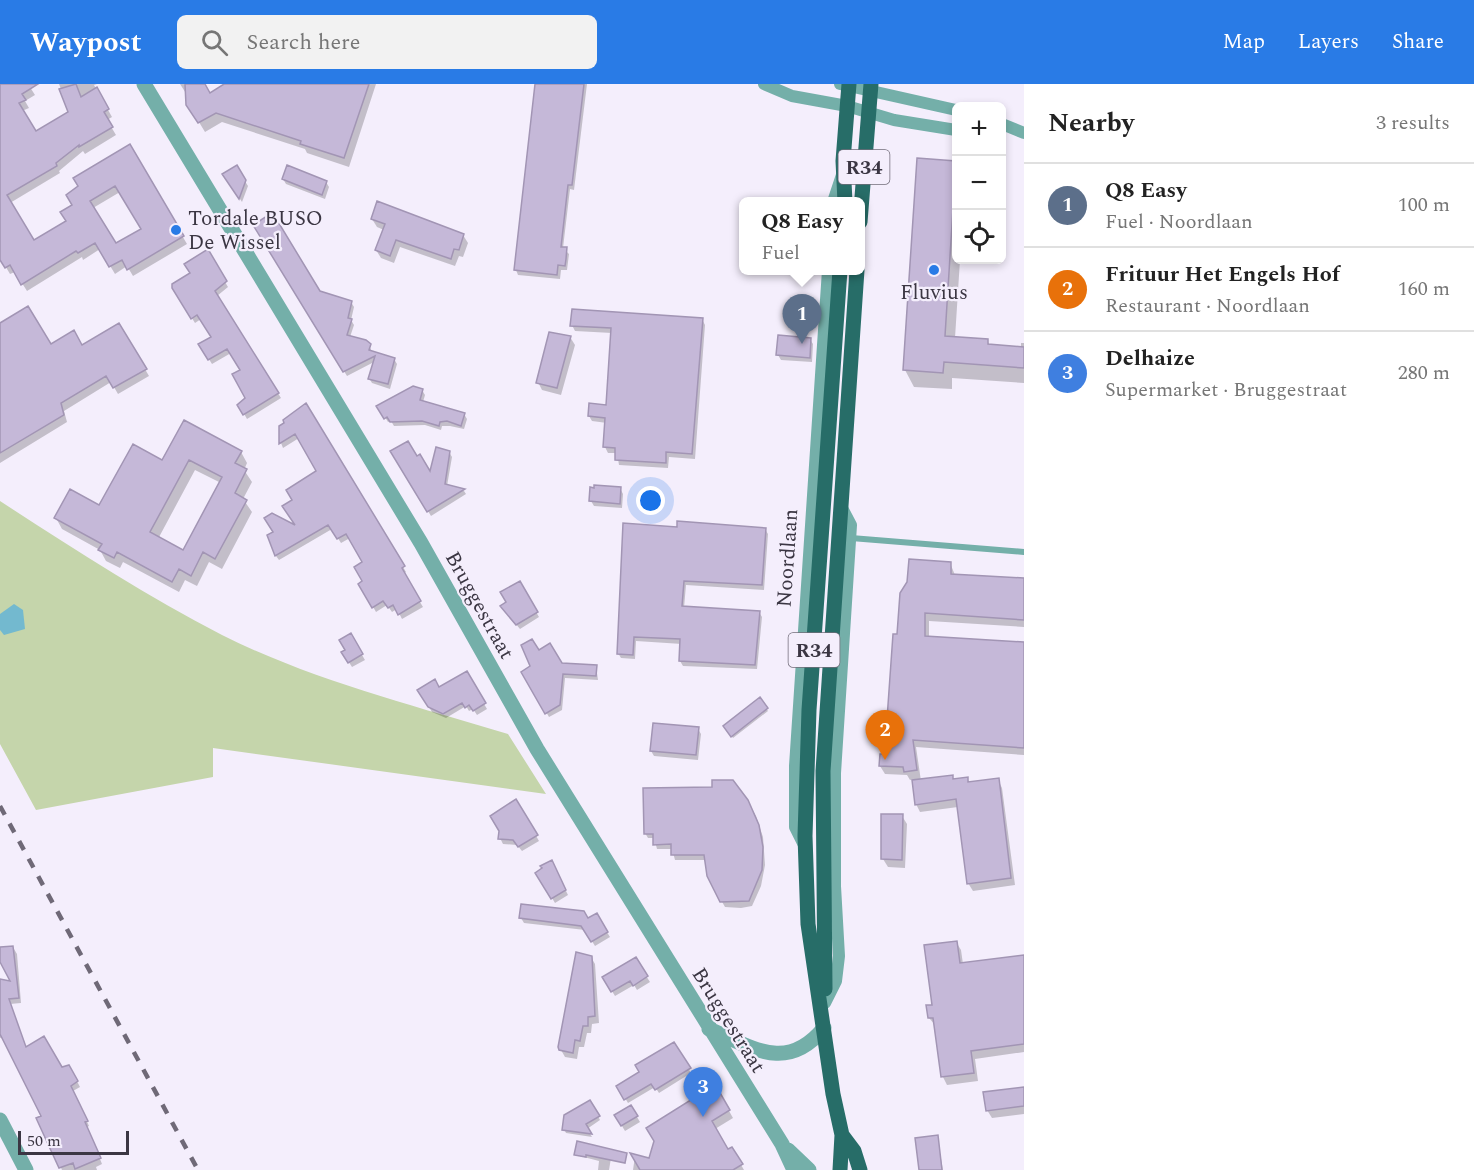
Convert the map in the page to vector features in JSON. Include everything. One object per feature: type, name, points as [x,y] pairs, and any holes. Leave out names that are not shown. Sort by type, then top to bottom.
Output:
[{"type":"main road","name":"R34","points":[[845,197],[846,85]]},
{"type":"main road","name":"R34","points":[[863,197],[871,88]]},
{"type":"main road","name":"Noordlaan","points":[[840,275],[809,710],[805,847],[808,924],[833,1094],[842,1135],[840,1170]]},
{"type":"main road","name":"Noordlaan","points":[[824,1028],[823,771],[857,275]]},
{"type":"main road","name":"Noordlaan","points":[[842,1135],[854,1150],[860,1170]]},
{"type":"street","name":"Bruggestraat","points":[[144,84],[421,543],[537,749],[782,1144],[794,1170]]},
{"type":"street","points":[[765,84],[792,96],[847,106],[894,120],[952,129]]},
{"type":"street","points":[[846,85],[871,88],[952,109]]},
{"type":"street","points":[[1006,126],[1024,134]]},
{"type":"street","points":[[1006,135],[1024,134]]},
{"type":"street","points":[[834,197],[844,171]]},
{"type":"street","name":"Noordlaan","points":[[805,847],[795,827],[795,766],[828,275]]},
{"type":"street","name":"Noordlaan","points":[[825,1004],[836,981],[838,956],[834,875],[835,773],[851,525],[841,506]]},
{"type":"street","points":[[709,1029],[764,1052],[782,1054],[800,1050],[824,1028]]},
{"type":"street","points":[[0,1120],[26,1170]]},
{"type":"street","name":"Bruggestraat","points":[[782,1144],[809,1170]]},
{"type":"lane","points":[[850,538],[1024,552]]},
{"type":"green space","points":[[0,501],[82,554],[193,620],[256,651],[363,690],[508,734],[546,794],[213,748],[213,777],[36,810],[0,744]]},
{"type":"water","points":[[14,604],[23,610],[25,629],[4,635],[0,630],[0,614]]},
{"type":"building","points":[[0,84],[38,84],[22,94],[26,100],[19,103],[36,131],[68,112],[59,89],[76,84],[81,97],[97,87],[109,109],[104,112],[113,127],[79,147],[79,145],[56,163],[57,166],[7,195],[34,240],[66,221],[60,212],[72,205],[66,195],[78,186],[73,178],[130,144],[184,236],[127,270],[122,260],[109,267],[95,243],[78,253],[76,251],[21,285],[10,265],[5,268],[0,260]],"holes":[[[115,186],[141,229],[116,243],[90,201]]]},
{"type":"building","points":[[185,84],[205,84],[210,93],[224,84],[369,84],[344,158],[216,113],[198,123],[186,105]]},
{"type":"building","points":[[535,84],[584,84],[572,185],[568,185],[561,247],[567,247],[566,259],[565,266],[558,265],[557,275],[514,270]]},
{"type":"building","name":"Fluvius","points":[[917,158],[952,161],[952,225],[945,336],[988,339],[988,344],[1024,347],[1024,368],[944,362],[943,373],[903,370]]},
{"type":"building","points":[[237,165],[246,180],[239,199],[222,174]]},
{"type":"building","points":[[287,165],[327,181],[322,195],[282,179]]},
{"type":"building","points":[[377,201],[464,234],[459,250],[454,249],[451,259],[396,240],[390,256],[375,250],[385,224],[371,219]]},
{"type":"building","points":[[270,214],[275,222],[277,220],[320,291],[352,301],[348,318],[352,319],[347,335],[366,340],[371,344],[369,350],[395,358],[388,384],[368,379],[375,356],[343,372],[253,225]]},
{"type":"building","points":[[208,249],[227,281],[215,291],[279,393],[243,415],[237,405],[245,398],[232,374],[240,370],[227,349],[208,360],[198,344],[211,337],[197,315],[191,319],[172,288],[172,284],[190,273],[184,264]]},
{"type":"building","points":[[28,306],[51,344],[74,330],[82,345],[119,323],[147,369],[113,388],[106,376],[61,403],[64,415],[0,453],[0,323]]},
{"type":"building","points":[[572,309],[703,318],[692,454],[666,452],[666,463],[615,460],[615,448],[603,447],[605,418],[588,416],[589,403],[606,405],[611,328],[570,326]]},
{"type":"building","points":[[549,332],[571,336],[557,388],[536,383]]},
{"type":"building","points":[[778,335],[811,338],[810,358],[776,355]]},
{"type":"building","points":[[413,386],[423,389],[420,400],[465,413],[461,426],[447,421],[440,422],[439,426],[422,421],[390,422],[387,417],[384,419],[376,406]]},
{"type":"building","points":[[306,403],[405,566],[402,568],[421,601],[398,615],[393,605],[388,608],[383,601],[372,608],[358,584],[362,581],[354,567],[362,562],[346,534],[337,539],[328,525],[275,556],[267,535],[273,532],[264,518],[272,513],[295,525],[282,506],[292,500],[286,490],[316,471],[295,434],[279,444],[279,426],[284,423],[283,420]]},
{"type":"building","points":[[184,420],[242,451],[235,463],[247,469],[235,493],[247,500],[215,559],[203,552],[191,576],[179,569],[172,582],[117,552],[114,558],[98,550],[102,544],[54,518],[70,489],[99,505],[133,444],[162,460]],"holes":[[[189,460],[222,477],[183,550],[150,532]]]},
{"type":"building","points":[[408,441],[417,456],[420,454],[430,471],[436,447],[450,451],[445,484],[465,489],[427,512],[390,451]]},
{"type":"building","points":[[594,485],[621,487],[620,504],[589,501],[590,487],[594,488]]},
{"type":"building","points":[[677,521],[766,528],[762,585],[684,581],[682,606],[760,611],[755,665],[679,661],[680,639],[634,637],[633,655],[617,654],[623,523],[677,527]]},
{"type":"building","points":[[909,559],[951,562],[951,574],[1024,578],[1024,620],[925,613],[925,636],[1024,642],[1024,748],[913,740],[917,770],[904,772],[903,767],[879,766],[880,754],[885,754],[886,730],[881,725],[887,719],[893,634],[897,634],[900,593],[907,582]]},
{"type":"building","points":[[520,581],[538,612],[516,625],[500,606],[506,602],[500,592]]},
{"type":"building","points":[[351,633],[363,654],[348,663],[341,652],[345,650],[339,640]]},
{"type":"building","points":[[532,639],[539,650],[550,643],[562,663],[597,665],[596,676],[563,674],[560,705],[545,714],[521,672],[530,666],[521,645]]},
{"type":"building","points":[[467,671],[486,703],[473,711],[469,705],[465,708],[462,703],[443,714],[428,707],[417,690],[435,679],[439,687]]},
{"type":"building","points":[[760,697],[768,708],[731,737],[723,726]]},
{"type":"building","points":[[653,723],[699,727],[696,755],[650,751]]},
{"type":"building","points":[[953,775],[953,779],[968,777],[968,782],[999,778],[1011,878],[967,884],[956,799],[915,805],[912,780]]},
{"type":"building","points":[[712,780],[733,780],[748,800],[759,825],[763,847],[762,870],[749,901],[720,902],[707,876],[704,855],[671,855],[671,844],[653,845],[653,834],[644,834],[643,788],[712,787]]},
{"type":"building","points":[[516,799],[538,835],[518,847],[513,840],[498,839],[499,831],[490,816]]},
{"type":"building","points":[[881,814],[903,814],[902,860],[881,859]]},
{"type":"building","points":[[552,860],[566,890],[551,899],[535,873],[542,868],[540,866]]},
{"type":"building","points":[[521,904],[584,911],[588,918],[597,913],[608,932],[591,942],[581,926],[519,918]]},
{"type":"building","points":[[957,941],[960,963],[1024,955],[1024,1044],[971,1051],[974,1073],[941,1077],[933,1018],[928,1018],[926,1005],[932,1005],[924,945]]},
{"type":"building","points":[[13,946],[19,998],[9,999],[26,1047],[44,1036],[62,1067],[69,1065],[78,1081],[71,1086],[88,1121],[85,1122],[101,1158],[75,1169],[73,1163],[59,1168],[36,1118],[41,1116],[0,1034],[0,979],[10,981],[0,962],[0,947]]},
{"type":"building","points":[[576,952],[592,956],[595,1016],[588,1017],[588,1026],[583,1026],[580,1041],[575,1040],[573,1053],[559,1050],[558,1047]]},
{"type":"building","points":[[636,957],[648,976],[633,986],[630,981],[611,992],[602,977]]},
{"type":"building","points":[[674,1042],[691,1068],[655,1090],[651,1084],[624,1100],[616,1086],[639,1072],[635,1065]]},
{"type":"building","points":[[1024,1087],[1024,1106],[986,1111],[983,1092]]},
{"type":"building","points":[[719,1091],[730,1110],[712,1121],[728,1149],[732,1147],[743,1164],[733,1170],[640,1170],[630,1153],[649,1158],[654,1141],[646,1128],[697,1096],[701,1102]]},
{"type":"building","points":[[590,1100],[600,1116],[586,1124],[592,1134],[562,1130],[564,1115]]},
{"type":"building","points":[[631,1105],[638,1116],[621,1126],[614,1115]]},
{"type":"building","points":[[938,1135],[942,1170],[919,1170],[915,1138]]},
{"type":"building","points":[[577,1141],[627,1153],[625,1163],[586,1155],[586,1157],[574,1155]]},
{"type":"railway","points":[[0,806],[198,1170]]},
{"type":"place","name":"Tordale BUSO De Wissel","points":[[176,230]]},
{"type":"place","name":"Fluvius","points":[[934,270]]},
{"type":"place","name":"Q8 Easy","points":[[802,344]]},
{"type":"place","name":"Frituur Het Engels Hof","points":[[885,760]]},
{"type":"place","name":"Delhaize","points":[[703,1117]]}]
